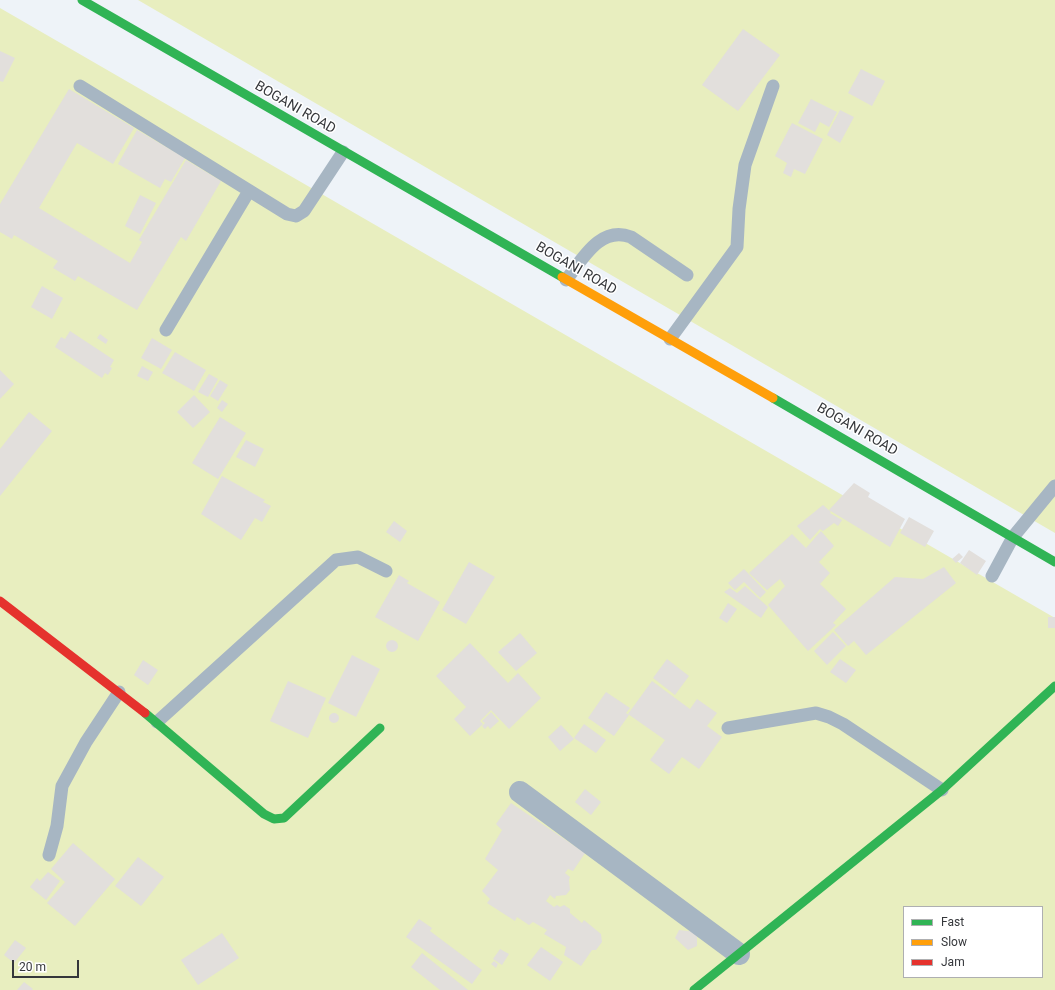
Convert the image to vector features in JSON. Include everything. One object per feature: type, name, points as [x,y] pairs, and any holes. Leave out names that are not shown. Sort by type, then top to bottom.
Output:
[{"type":"street","name":"BOGANI ROAD","points":[[82,0],[1055,562]]},
{"type":"street","points":[[0,601],[157,722],[264,814],[274,819],[284,818],[380,728]]},
{"type":"street","points":[[694,990],[942,790],[1055,686]]},
{"type":"street","points":[[520,792],[739,954]]},
{"type":"lane","points":[[80,86],[287,214],[296,216],[304,211],[343,152]]},
{"type":"lane","points":[[670,339],[737,247],[739,209],[745,165],[774,86]]},
{"type":"lane","points":[[166,330],[249,191]]},
{"type":"lane","points":[[566,280],[592,246],[611,234],[620,234],[631,237],[687,275]]},
{"type":"lane","points":[[992,576],[1013,537],[1055,486]]},
{"type":"lane","points":[[157,722],[336,560],[358,557],[386,571]]},
{"type":"lane","points":[[49,854],[57,826],[62,786],[86,742],[119,692]]},
{"type":"lane","points":[[728,728],[816,713],[830,717],[843,724],[942,790]]},
{"type":"green space","points":[[138,0],[1055,0],[1055,533]]},
{"type":"green space","points":[[0,8],[1055,618],[1055,990],[0,990]]},
{"type":"building","points":[[743,29],[780,55],[738,111],[702,85]]},
{"type":"building","points":[[0,51],[15,58],[3,82],[0,81]]},
{"type":"building","points":[[861,69],[885,81],[872,106],[848,93]]},
{"type":"building","points":[[69,89],[134,128],[113,164],[77,143],[39,208],[130,263],[142,242],[139,240],[186,160],[221,181],[186,241],[181,237],[137,310],[78,276],[75,281],[53,268],[58,261],[14,235],[12,239],[0,232],[0,204]]},
{"type":"building","points":[[811,99],[837,112],[829,127],[820,122],[815,132],[798,123]]},
{"type":"building","points":[[840,110],[854,117],[840,143],[827,135]]},
{"type":"building","points":[[792,123],[823,139],[805,174],[794,169],[791,177],[783,173],[787,163],[775,156]]},
{"type":"building","points":[[137,130],[185,158],[171,182],[165,179],[160,188],[118,164]]},
{"type":"building","points":[[140,195],[156,203],[140,234],[125,226]]},
{"type":"building","points":[[42,286],[63,298],[52,319],[31,307]]},
{"type":"building","points":[[70,331],[114,360],[108,375],[105,373],[102,378],[55,347],[61,337],[65,339]]},
{"type":"building","points":[[100,334],[108,340],[106,344],[97,338]]},
{"type":"building","points":[[152,338],[172,350],[161,369],[141,358]]},
{"type":"building","points":[[175,352],[206,370],[194,391],[162,373]]},
{"type":"building","points":[[142,366],[153,372],[148,381],[137,376]]},
{"type":"building","points":[[0,370],[14,384],[0,399]]},
{"type":"building","points":[[209,374],[218,379],[208,397],[198,392]]},
{"type":"building","points":[[220,380],[228,385],[218,401],[210,396]]},
{"type":"building","points":[[194,395],[210,412],[193,428],[177,412]]},
{"type":"building","points":[[222,400],[228,404],[222,412],[217,408]]},
{"type":"building","points":[[29,412],[52,431],[0,496],[0,449]]},
{"type":"building","points":[[220,417],[246,433],[218,479],[192,463]]},
{"type":"building","points":[[246,440],[264,449],[255,467],[236,457]]},
{"type":"building","points":[[222,476],[265,500],[263,502],[271,506],[262,522],[255,518],[241,540],[201,514]]},
{"type":"building","points":[[854,483],[870,493],[868,497],[905,519],[890,547],[829,510]]},
{"type":"building","points":[[823,505],[831,512],[830,513],[842,520],[838,526],[834,523],[823,531],[820,529],[810,540],[797,526]]},
{"type":"building","points":[[909,517],[934,531],[925,547],[900,533]]},
{"type":"building","points":[[394,521],[407,531],[400,542],[386,532]]},
{"type":"building","points":[[821,531],[834,546],[819,562],[830,573],[820,584],[846,609],[833,623],[836,625],[808,651],[768,605],[785,586],[780,579],[767,590],[749,573],[792,534],[806,548]]},
{"type":"building","points":[[969,550],[986,561],[977,575],[960,563]]},
{"type":"building","points":[[959,553],[963,557],[956,563],[952,559]]},
{"type":"building","points":[[469,562],[495,577],[466,624],[442,610]]},
{"type":"building","points":[[944,567],[956,583],[866,655],[854,641],[848,646],[834,630],[895,577],[923,579]]},
{"type":"building","points":[[744,569],[766,592],[760,598],[744,582],[735,590],[728,583]]},
{"type":"building","points":[[399,575],[409,581],[407,583],[440,602],[418,641],[375,617]]},
{"type":"building","points":[[745,586],[768,607],[761,618],[724,592],[730,588],[737,593]]},
{"type":"building","points":[[728,603],[737,609],[727,623],[719,618]]},
{"type":"building","points":[[1048,617],[1055,617],[1055,628],[1048,628]]},
{"type":"building","points":[[833,632],[846,646],[827,665],[814,651]]},
{"type":"building","points":[[520,633],[537,653],[516,671],[498,652]]},
{"type":"building","points":[[390,640],[394,640],[398,646],[394,652],[390,652],[386,648],[386,644]]},
{"type":"building","points":[[470,643],[508,683],[518,673],[541,698],[509,729],[491,710],[480,721],[483,724],[470,736],[454,719],[466,707],[436,676]]},
{"type":"building","points":[[352,655],[380,669],[356,717],[328,703]]},
{"type":"building","points":[[667,659],[689,676],[675,695],[653,678]]},
{"type":"building","points":[[840,659],[856,670],[846,683],[830,672]]},
{"type":"building","points":[[143,660],[158,670],[148,685],[134,675]]},
{"type":"building","points":[[288,681],[326,698],[308,738],[270,721]]},
{"type":"building","points":[[652,681],[690,709],[697,699],[717,713],[707,726],[722,737],[699,769],[682,757],[669,774],[650,760],[665,740],[628,714]]},
{"type":"building","points":[[606,692],[630,708],[626,713],[629,715],[614,736],[588,718]]},
{"type":"building","points":[[491,712],[499,721],[490,729],[488,726],[485,729],[482,726],[485,723],[482,721]]},
{"type":"building","points":[[332,713],[336,713],[338,714],[338,722],[332,723],[329,720],[329,716]]},
{"type":"building","points":[[584,724],[606,740],[596,753],[574,738]]},
{"type":"building","points":[[561,725],[574,739],[560,751],[548,737]]},
{"type":"building","points":[[585,789],[601,802],[591,815],[575,802]]},
{"type":"building","points":[[511,803],[585,853],[573,871],[568,869],[565,873],[570,877],[570,890],[566,895],[556,896],[555,899],[550,895],[546,901],[554,907],[557,905],[560,907],[564,905],[570,909],[570,913],[582,923],[584,920],[601,934],[602,942],[596,950],[592,950],[581,966],[564,955],[566,947],[544,934],[547,930],[533,922],[529,925],[517,917],[515,921],[487,903],[490,899],[482,891],[498,870],[485,859],[502,830],[496,824]]},
{"type":"building","points":[[73,843],[115,879],[75,926],[47,903],[65,882],[51,869]]},
{"type":"building","points":[[138,857],[164,877],[141,906],[115,886]]},
{"type":"building","points":[[48,872],[60,881],[46,900],[30,887],[37,878],[40,881]]},
{"type":"building","points":[[419,919],[432,928],[430,931],[482,970],[472,984],[406,937]]},
{"type":"building","points":[[679,930],[697,932],[697,946],[688,950],[675,938]]},
{"type":"building","points":[[222,933],[239,958],[198,985],[181,960]]},
{"type":"building","points":[[15,940],[26,948],[14,963],[4,955]]},
{"type":"building","points":[[541,947],[563,962],[550,981],[527,965]]},
{"type":"building","points":[[500,949],[509,954],[502,965],[493,959]]},
{"type":"building","points":[[422,953],[468,990],[440,990],[411,967]]},
{"type":"building","points":[[494,961],[498,964],[496,968],[491,964]]},
{"type":"building","points":[[24,982],[33,989],[17,990]]},
{"type":"traffic: fast","points":[[82,0],[562,277]]},
{"type":"traffic: fast","points":[[773,398],[1055,562]]},
{"type":"traffic: fast","points":[[694,990],[942,790],[1055,686]]},
{"type":"traffic: fast","points":[[145,713],[264,814],[274,819],[284,818],[380,728]]},
{"type":"traffic: slow","points":[[562,277],[773,398]]},
{"type":"traffic: jam","points":[[0,601],[145,713]]}]
